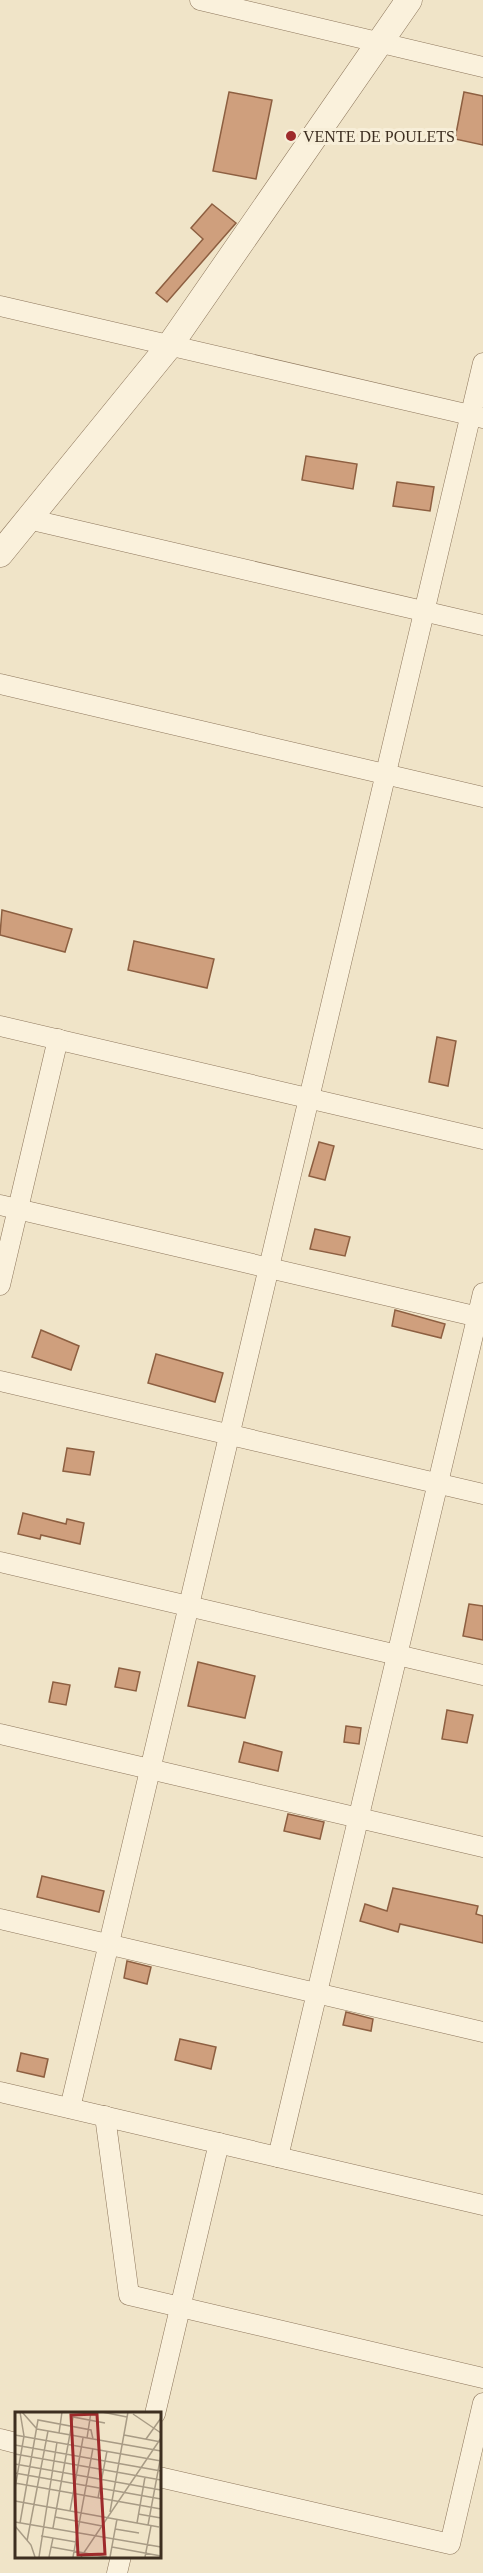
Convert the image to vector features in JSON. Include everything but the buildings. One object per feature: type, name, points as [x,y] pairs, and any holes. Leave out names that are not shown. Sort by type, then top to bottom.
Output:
[{"type":"street","points":[[200,0],[483,67]]},
{"type":"street","points":[[0,554],[170,345],[409,0]]},
{"type":"street","points":[[0,306],[477,416]]},
{"type":"street","points":[[70,2108],[424,611],[477,416],[483,363]]},
{"type":"street","points":[[28,519],[483,625]]},
{"type":"street","points":[[0,684],[483,797]]},
{"type":"street","points":[[0,1026],[483,1138]]},
{"type":"street","points":[[0,1285],[9,1207],[58,1039]]},
{"type":"street","points":[[9,1207],[480,1318]]},
{"type":"street","points":[[278,2157],[438,1484],[480,1318],[483,1293]]},
{"type":"street","points":[[0,1381],[483,1494]]},
{"type":"street","points":[[0,1562],[483,1675]]},
{"type":"street","points":[[0,1734],[483,1847]]},
{"type":"street","points":[[0,1919],[483,2032]]},
{"type":"street","points":[[0,2092],[483,2205]]},
{"type":"street","points":[[105,2116],[129,2295],[483,2378]]},
{"type":"street","points":[[155,2412],[219,2143]]},
{"type":"street","points":[[160,2476],[450,2544],[483,2403]]},
{"type":"street","points":[[0,2439],[15,2443]]},
{"type":"street","points":[[117,2573],[121,2558]]},
{"type":"place","name":"VENTE DE POULETS","points":[[291,136]]}]
